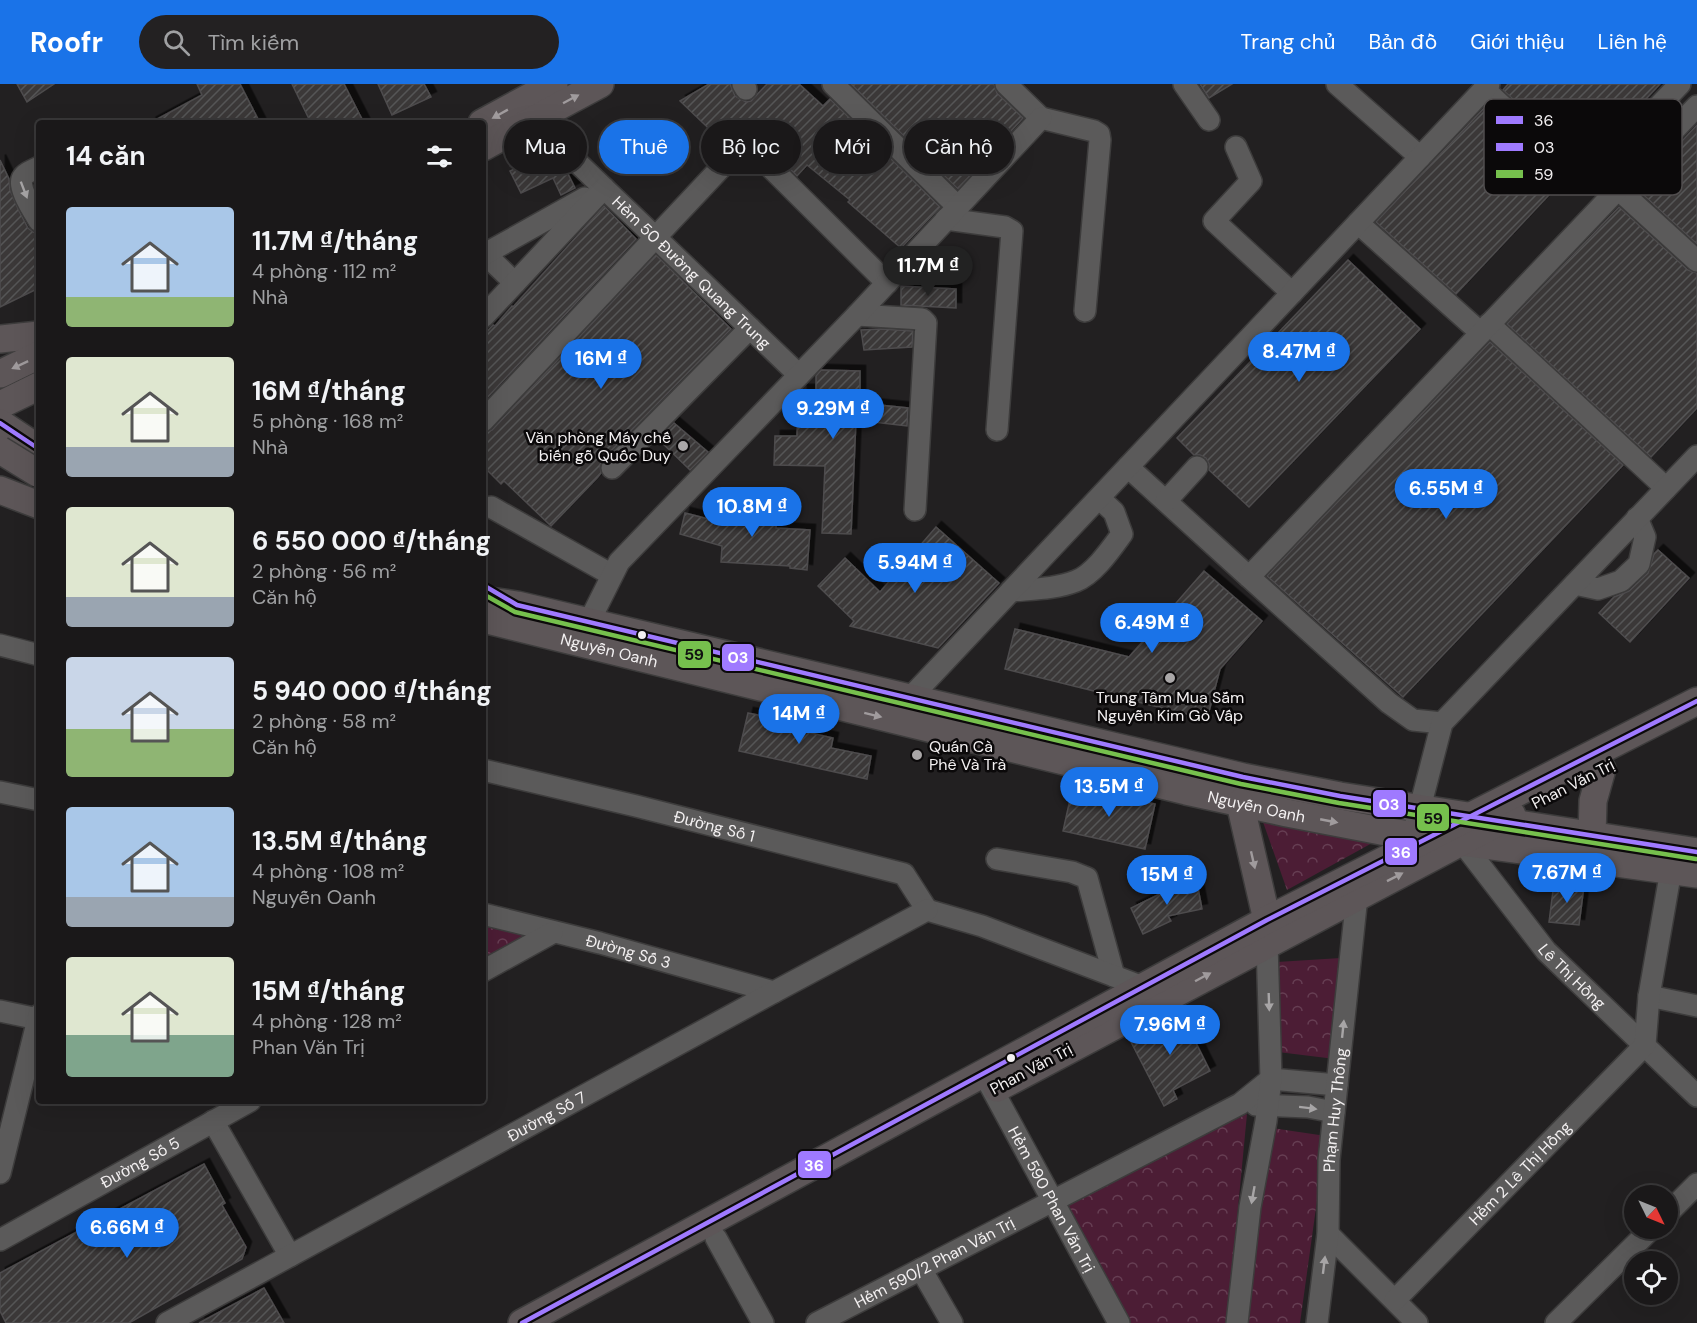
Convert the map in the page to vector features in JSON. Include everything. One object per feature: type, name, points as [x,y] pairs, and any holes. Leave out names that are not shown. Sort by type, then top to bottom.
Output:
[{"type":"main road","points":[[486,121],[554,84]]},
{"type":"main road","points":[[533,120],[600,84]]},
{"type":"main road","points":[[486,145],[504,136]]},
{"type":"main road","points":[[0,339],[36,335]]},
{"type":"main road","points":[[0,374],[36,357]]},
{"type":"main road","points":[[0,405],[36,387]]},
{"type":"main road","points":[[5,435],[36,448]]},
{"type":"main road","points":[[0,469],[5,435]]},
{"type":"main road","points":[[5,435],[36,471]]},
{"type":"main road","points":[[0,490],[36,504]]},
{"type":"main road","points":[[0,507],[36,520]]},
{"type":"main road","name":"Nguyễn Oanh","points":[[486,588],[514,616]]},
{"type":"main road","name":"Nguyễn Oanh","points":[[486,602],[514,616],[1240,803],[1420,837],[1697,874]]},
{"type":"main road","name":"Nguyễn Oanh","points":[[486,624],[514,616]]},
{"type":"main road","name":"Nguyễn Oanh","points":[[486,619],[514,616],[589,622],[1243,777],[1340,796],[1697,852]]},
{"type":"main road","name":"Phan Văn Trị","points":[[522,1323],[989,1082],[1267,932],[1420,837],[1470,816],[1697,701]]},
{"type":"main road","name":"Phan Văn Trị","points":[[560,1323],[716,1239],[989,1082],[1143,987],[1267,932],[1357,896],[1697,721]]},
{"type":"main road","points":[[1592,836],[1594,792],[1602,769]]},
{"type":"main road","points":[[1240,803],[1267,932]]},
{"type":"street","points":[[1006,84],[1041,118],[1099,134],[1085,311]]},
{"type":"street","points":[[1184,84],[1209,120]]},
{"type":"street","points":[[1337,84],[1420,157]]},
{"type":"street","points":[[1666,99],[1680,84]]},
{"type":"street","points":[[833,85],[952,213],[1005,227],[1012,231],[997,430]]},
{"type":"street","points":[[910,698],[1487,86],[1500,99]]},
{"type":"street","points":[[1682,122],[1697,106]]},
{"type":"street","points":[[589,622],[619,562],[857,315],[1041,118]]},
{"type":"street","points":[[486,418],[746,142],[887,283]]},
{"type":"street","points":[[1236,147],[1251,181],[1214,221],[1292,293]]},
{"type":"street","points":[[36,169],[24,175],[20,181],[21,188],[36,216]]},
{"type":"street","name":"Hẻm 50 Đường Quang Trung","points":[[587,172],[799,375]]},
{"type":"street","points":[[486,253],[604,188]]},
{"type":"street","points":[[486,314],[604,188]]},
{"type":"street","points":[[1250,577],[1612,195]]},
{"type":"street","points":[[1625,195],[1697,261]]},
{"type":"street","points":[[1358,223],[1485,329],[1666,488]]},
{"type":"street","points":[[486,256],[515,283]]},
{"type":"street","points":[[857,315],[922,319],[926,323],[915,510]]},
{"type":"street","points":[[612,468],[750,328]]},
{"type":"street","points":[[1420,837],[1420,808],[1442,723],[1666,488],[1694,465]]},
{"type":"street","points":[[1128,467],[1389,703],[1413,720],[1442,723]]},
{"type":"street","points":[[1166,501],[1197,467]]},
{"type":"street","points":[[1011,591],[1045,588],[1078,580],[1102,560],[1122,534],[1114,512],[1100,499]]},
{"type":"street","points":[[491,507],[612,575]]},
{"type":"street","points":[[1575,584],[1598,589],[1621,581],[1639,564],[1645,537],[1637,518]]},
{"type":"street","points":[[0,645],[36,654]]},
{"type":"street","name":"Đường Số 1","points":[[486,771],[904,874],[927,910]]},
{"type":"street","points":[[0,792],[36,800]]},
{"type":"street","name":"Lê Thị Hồng","points":[[1462,842],[1546,951],[1697,1096]]},
{"type":"street","points":[[997,860],[1072,872],[1087,878],[1114,976]]},
{"type":"street","points":[[1645,1045],[1649,996],[1671,870]]},
{"type":"street","name":"Phạm Huy Thông","points":[[1317,1323],[1328,1234],[1329,1160],[1357,896]]},
{"type":"street","points":[[927,910],[982,926],[1143,987]]},
{"type":"street","name":"Đường Số 7","points":[[167,1323],[927,910]]},
{"type":"street","name":"Đường Số 3","points":[[486,916],[600,943],[774,992]]},
{"type":"street","points":[[1237,1323],[1251,1207],[1268,1106],[1270,1079],[1267,932]]},
{"type":"street","points":[[486,969],[552,933]]},
{"type":"street","points":[[1649,996],[1697,1006]]},
{"type":"street","points":[[0,1011],[36,1017]]},
{"type":"street","points":[[0,1173],[36,1029]]},
{"type":"street","name":"Hẻm 2 Lê Thị Hồng","points":[[1395,1300],[1645,1045]]},
{"type":"street","points":[[1270,1079],[1337,1085]]},
{"type":"street","name":"Hẻm 590/2 Phan Văn Trị","points":[[817,1323],[1240,1104],[1270,1079]]},
{"type":"street","name":"Hẻm 590 Phan Văn Trị","points":[[989,1082],[1119,1323]]},
{"type":"street","name":"Đường Số 5","points":[[0,1240],[245,1104]]},
{"type":"street","points":[[1240,1104],[1308,1107],[1334,1113]]},
{"type":"street","points":[[213,1122],[290,1256]]},
{"type":"street","points":[[1678,1203],[1697,1184]]},
{"type":"street","points":[[1328,1234],[1417,1323]]},
{"type":"street","points":[[716,1239],[763,1323]]},
{"type":"street","points":[[1556,1323],[1641,1239]]},
{"type":"street","points":[[921,1269],[952,1323]]},
{"type":"green space","points":[[1263,822],[1374,842],[1287,890]]},
{"type":"green space","points":[[486,915],[552,933],[486,969]]},
{"type":"green space","points":[[1341,958],[1335,1059],[1278,1052],[1277,962]]},
{"type":"green space","points":[[1247,1114],[1227,1323],[1129,1323],[1062,1201]]},
{"type":"green space","points":[[1272,1128],[1326,1136],[1300,1323],[1245,1323]]},
{"type":"building","points":[[17,84],[54,84],[27,102]]},
{"type":"building","points":[[197,84],[240,84],[258,120],[156,120],[202,95]]},
{"type":"building","points":[[292,84],[344,84],[362,120],[310,120]]},
{"type":"building","points":[[378,84],[424,84],[431,97],[392,115]]},
{"type":"building","points":[[709,84],[730,84],[735,96],[746,102],[751,101],[767,84],[799,84],[823,106],[830,99],[851,120],[813,120],[813,170],[807,165],[801,172],[801,120],[701,121],[680,101]]},
{"type":"building","points":[[851,84],[994,84],[997,93],[1023,118],[1014,128],[1014,120],[904,120],[904,136],[892,124],[892,120],[888,120]]},
{"type":"building","points":[[1200,84],[1232,84],[1209,98]]},
{"type":"building","points":[[1508,84],[1660,84],[1646,99],[1513,99],[1503,90]]},
{"type":"building","points":[[1484,108],[1484,195],[1549,195],[1456,294],[1376,222]]},
{"type":"building","points":[[1697,125],[1697,244],[1644,195],[1682,195],[1682,141]]},
{"type":"building","points":[[0,160],[9,179],[10,190],[19,211],[28,228],[36,233],[36,289],[0,307]]},
{"type":"building","points":[[892,160],[940,207],[901,248],[848,202],[850,200],[818,174],[892,174]]},
{"type":"building","points":[[512,174],[568,174],[575,188],[561,195],[553,178],[521,193]]},
{"type":"building","points":[[943,174],[972,174],[958,189]]},
{"type":"building","points":[[604,206],[636,239],[486,399],[486,333],[513,307]]},
{"type":"building","points":[[1619,207],[1688,270],[1697,273],[1697,408],[1651,457],[1507,324]]},
{"type":"building","points":[[656,255],[731,329],[603,459],[600,465],[601,473],[551,526],[504,481],[501,484],[486,469],[486,432],[492,430]]},
{"type":"building","points":[[1348,260],[1420,329],[1249,507],[1209,470],[1206,458],[1194,455],[1177,438]]},
{"type":"building","points":[[901,286],[956,289],[956,308],[901,305]]},
{"type":"building","points":[[861,330],[913,331],[912,347],[864,350]]},
{"type":"building","points":[[1490,342],[1623,465],[1403,697],[1267,576]]},
{"type":"building","points":[[821,370],[860,371],[860,403],[908,408],[907,426],[856,420],[851,534],[822,533],[825,466],[774,465],[775,436],[797,436],[798,403],[802,403],[802,390],[816,390],[816,376]]},
{"type":"building","name":"Văn phòng Máy chế biến gỗ Quốc Duy","points":[[674,423],[708,452],[690,470],[658,439]]},
{"type":"building","points":[[725,508],[777,512],[776,528],[810,530],[807,570],[790,568],[790,566],[721,562],[722,546],[680,534],[685,513],[724,523]]},
{"type":"building","points":[[936,527],[999,583],[938,648],[850,626],[854,621],[818,586],[845,558],[880,592]]},
{"type":"building","points":[[1658,550],[1689,578],[1630,642],[1599,613],[1614,597],[1629,591],[1648,573],[1654,554]]},
{"type":"building","points":[[1204,571],[1262,621],[1220,669],[1207,719],[1005,669],[1015,629],[1129,657]]},
{"type":"building","points":[[748,713],[782,720],[783,713],[814,720],[811,733],[833,738],[831,748],[871,756],[867,779],[739,751]]},
{"type":"building","points":[[1073,786],[1155,804],[1145,849],[1063,831]]},
{"type":"building","points":[[1197,883],[1202,909],[1168,916],[1171,921],[1143,934],[1131,908],[1176,886]]},
{"type":"building","points":[[1554,883],[1584,886],[1579,925],[1549,922]]},
{"type":"building","points":[[1180,1011],[1210,1071],[1173,1090],[1177,1099],[1164,1106],[1129,1038]]},
{"type":"building","points":[[204,1164],[225,1203],[222,1205],[246,1247],[242,1259],[129,1323],[6,1323],[0,1311],[0,1273]]},
{"type":"building","points":[[264,1288],[284,1323],[199,1323]]},
{"type":"transit line","name":"03","points":[[0,423],[36,447]]},
{"type":"transit line","name":"03","points":[[486,587],[517,605],[1243,777],[1340,796],[1697,852]]},
{"type":"transit line","name":"59","points":[[486,596],[515,612],[1241,784],[1339,803],[1696,859]]},
{"type":"transit line","name":"36","points":[[522,1323],[1267,920],[1697,701]]},
{"type":"place","name":"Văn phòng Máy chế biến gỗ Quốc Duy","points":[[683,446]]},
{"type":"place","name":"Trung Tâm Mua Sắm Nguyễn Kim Gò Vấp","points":[[1170,678]]},
{"type":"place","name":"Quán Cà Phê Và Trà","points":[[917,755]]}]
